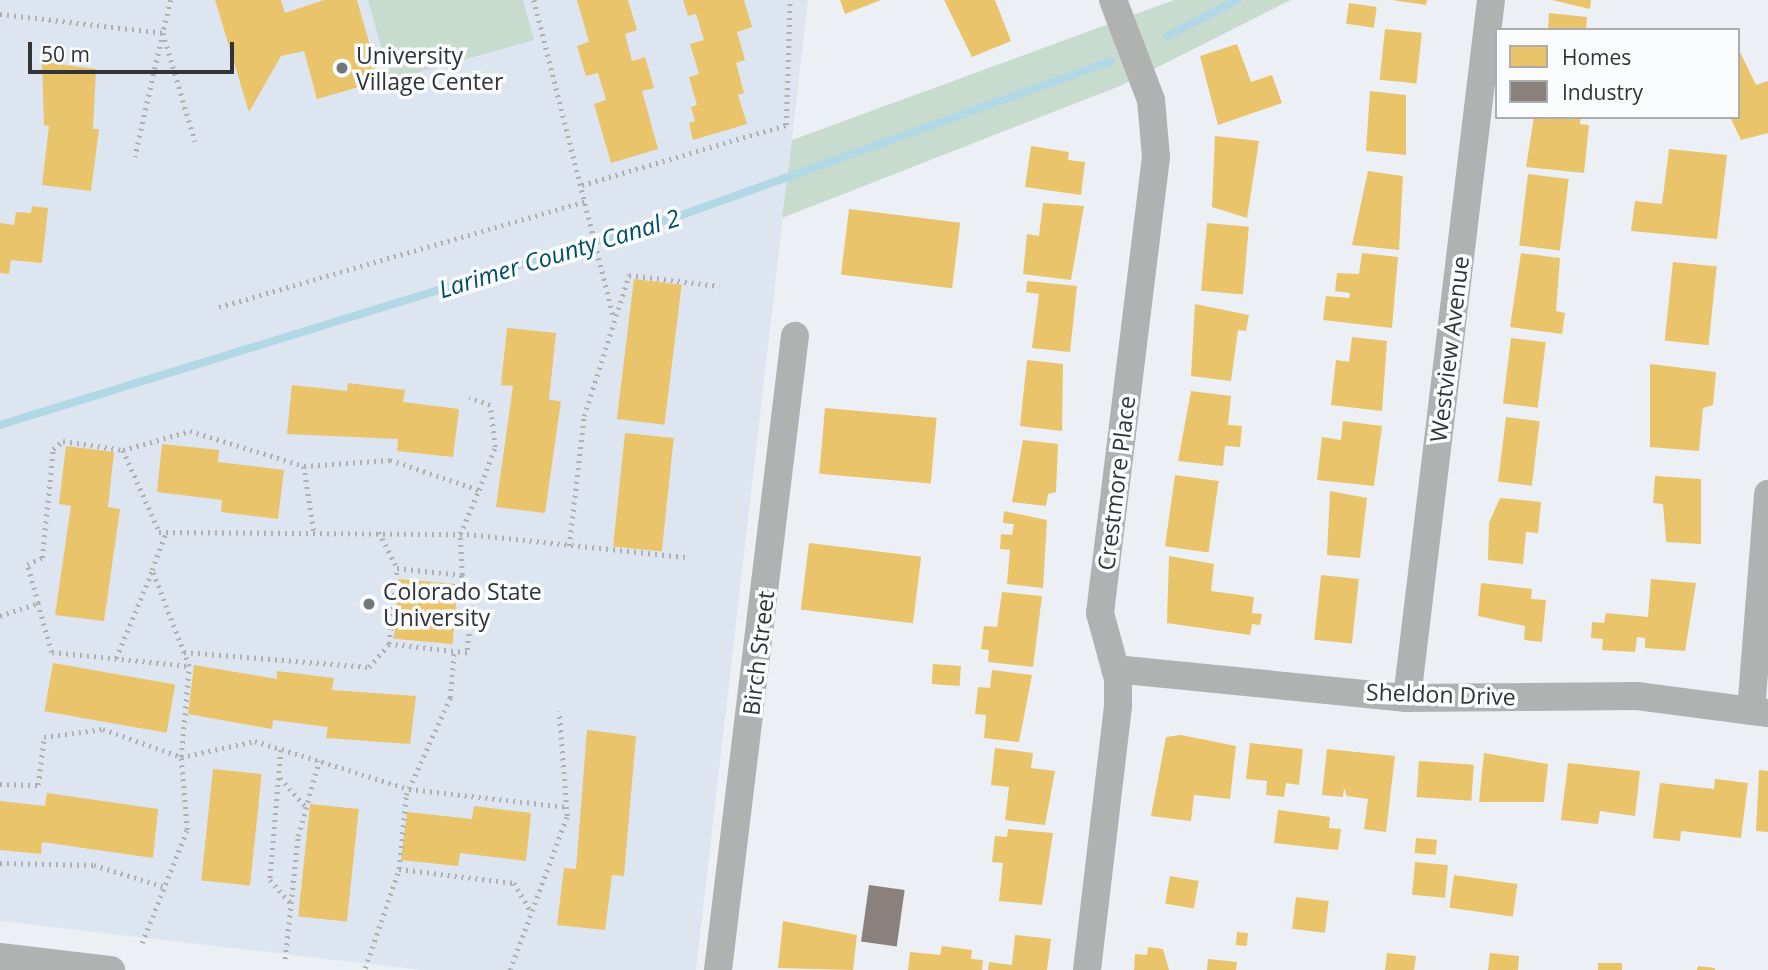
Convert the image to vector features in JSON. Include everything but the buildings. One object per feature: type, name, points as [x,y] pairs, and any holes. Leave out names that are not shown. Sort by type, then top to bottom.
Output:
[{"type":"street","name":"Crestmore Place","points":[[1087,970],[1118,706],[1115,668],[1100,613],[1156,157],[1151,100],[1112,0]]},
{"type":"street","name":"Westview Avenue","points":[[1407,698],[1491,0]]},
{"type":"street","name":"Birch Street","points":[[718,970],[795,336]]},
{"type":"street","points":[[1759,712],[1768,494]]},
{"type":"street","name":"Sheldon Drive","points":[[1115,668],[1407,698],[1637,696],[1759,712]]},
{"type":"street","points":[[0,957],[111,970]]},
{"type":"path","points":[[135,157],[171,0]]},
{"type":"path","points":[[534,0],[592,222],[614,319]]},
{"type":"path","points":[[582,185],[786,124],[790,0]]},
{"type":"path","points":[[0,14],[163,33]]},
{"type":"path","points":[[163,33],[195,141]]},
{"type":"path","points":[[219,307],[586,201]]},
{"type":"path","points":[[569,546],[584,416],[629,275],[719,286]]},
{"type":"path","points":[[389,644],[467,653],[474,599],[462,575],[460,534],[479,490],[494,437],[490,405],[469,398]]},
{"type":"path","points":[[189,666],[52,652],[27,564],[41,558],[54,449],[63,441],[123,450],[190,431],[303,466],[390,460],[479,490]]},
{"type":"path","points":[[123,450],[163,540]]},
{"type":"path","points":[[303,466],[314,531]]},
{"type":"path","points":[[159,532],[460,534],[685,557]]},
{"type":"path","points":[[116,659],[166,532]]},
{"type":"path","points":[[184,652],[369,667],[389,644],[397,569],[379,532]]},
{"type":"path","points":[[397,569],[462,575]]},
{"type":"path","points":[[142,943],[187,830],[181,757],[189,666],[152,570]]},
{"type":"path","points":[[0,616],[38,603]]},
{"type":"path","points":[[365,968],[399,869],[409,789],[450,698],[454,652]]},
{"type":"path","points":[[510,970],[566,807],[559,711]]},
{"type":"path","points":[[0,784],[38,785],[44,737],[103,729],[181,757],[255,741],[409,789],[566,807]]},
{"type":"path","points":[[281,750],[270,880],[291,903]]},
{"type":"path","points":[[285,959],[306,807],[319,761]]},
{"type":"path","points":[[279,777],[306,807]]},
{"type":"path","points":[[0,863],[94,865],[165,887]]},
{"type":"path","points":[[399,869],[514,883],[532,912]]},
{"type":"shaded area","name":"Colorado State University","points":[[0,0],[808,0],[696,970],[422,970],[0,921]]},
{"type":"green space","points":[[368,0],[523,0],[534,40],[390,80]]},
{"type":"green space","points":[[1174,0],[1291,0],[1120,86],[782,218],[792,140]]},
{"type":"waterway","name":"Larimer County Canal 2","points":[[1167,36],[1237,0]]},
{"type":"waterway","name":"Larimer County Canal 2","points":[[0,425],[679,216],[1111,61]]},
{"type":"place","name":"University Village Center","points":[[342,68]]},
{"type":"place","name":"Colorado State University","points":[[369,604]]}]
